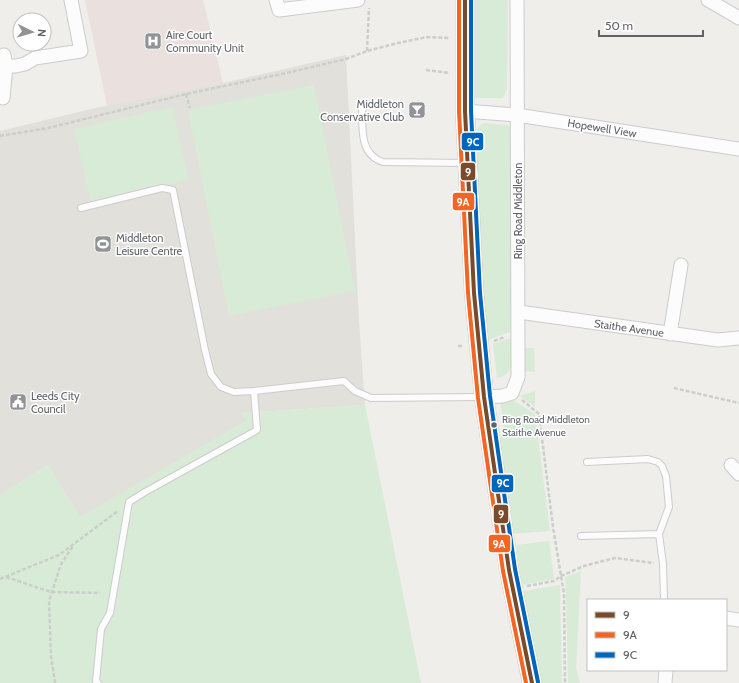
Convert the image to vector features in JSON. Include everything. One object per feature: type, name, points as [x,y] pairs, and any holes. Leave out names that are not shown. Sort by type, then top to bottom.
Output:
[{"type":"street","points":[[3,98],[5,61],[16,66],[25,64],[35,58],[81,51],[72,0]]},
{"type":"street","points":[[276,0],[279,10],[362,2]]},
{"type":"street","points":[[465,0],[465,111],[474,293],[484,397],[513,589],[532,683]]},
{"type":"street","name":"Ring Road Middleton","points":[[512,392],[518,377],[519,312],[517,0]]},
{"type":"street","points":[[708,0],[739,18]]},
{"type":"street","name":"Hopewell View","points":[[465,111],[517,115],[739,149]]},
{"type":"street","points":[[670,334],[681,265]]},
{"type":"street","name":"Staithe Avenue","points":[[519,312],[718,340],[739,338]]},
{"type":"street","points":[[484,397],[503,396],[512,392]]},
{"type":"street","points":[[665,683],[666,671]]},
{"type":"lane","points":[[362,104],[365,144],[367,150],[377,160],[383,162],[468,163]]},
{"type":"lane","points":[[81,208],[162,188],[173,190],[205,350],[211,374],[221,387],[234,392],[344,381],[355,391],[371,398],[484,397]]},
{"type":"lane","points":[[98,683],[96,681],[101,629],[110,613],[129,502],[257,430],[254,391]]},
{"type":"lane","points":[[587,462],[648,459],[658,462],[665,471],[669,507],[659,534],[663,564],[664,599]]},
{"type":"lane","points":[[581,536],[659,534]]},
{"type":"path","points":[[362,2],[369,8],[367,50]]},
{"type":"path","points":[[0,136],[48,128],[186,94],[335,62],[367,50],[427,38],[464,38]]},
{"type":"path","points":[[426,70],[448,73],[464,72]]},
{"type":"path","points":[[186,94],[190,108]]},
{"type":"path","points":[[479,345],[518,333]]},
{"type":"path","points":[[674,388],[739,403]]},
{"type":"path","points":[[512,392],[539,414],[564,594],[565,683]]},
{"type":"path","points":[[0,579],[59,555],[129,502]]},
{"type":"path","points":[[55,683],[51,656],[48,601],[61,564],[75,543]]},
{"type":"path","points":[[513,589],[554,581],[561,576],[584,566],[615,558],[663,564]]},
{"type":"path","points":[[6,577],[51,592],[100,593]]},
{"type":"shaded area","name":"Aire Court Community Unit","points":[[85,0],[203,0],[223,83],[107,106]]},
{"type":"shaded area","points":[[346,55],[359,321],[365,405],[242,413],[246,421],[80,518],[48,465],[0,495],[0,131],[95,108],[223,83]]},
{"type":"green space","points":[[471,0],[508,0],[507,89],[503,98],[474,98]]},
{"type":"green space","points":[[314,85],[355,291],[229,316],[188,110]]},
{"type":"green space","points":[[172,107],[189,180],[91,202],[74,129]]},
{"type":"green space","points":[[481,124],[508,125],[512,129],[514,331],[487,340],[479,243],[474,134]]},
{"type":"green space","points":[[513,337],[513,355],[510,368],[508,373],[497,378],[493,344]]},
{"type":"green space","points":[[525,348],[534,348],[535,372],[524,371]]},
{"type":"green space","points":[[535,391],[535,407],[520,396]]},
{"type":"green space","points":[[513,400],[535,414],[550,531],[512,534],[500,437],[505,436],[500,401]]},
{"type":"green space","points":[[365,405],[421,683],[0,683],[0,495],[48,465],[80,517],[246,421],[241,413]]},
{"type":"green space","points":[[549,541],[554,579],[522,585],[516,545]]},
{"type":"green space","points":[[581,571],[576,667],[580,683],[568,683],[565,577]]},
{"type":"green space","points":[[560,585],[562,683],[542,683],[523,591]]},
{"type":"transit line","name":"9A","points":[[459,0],[459,111],[468,293],[478,398],[503,571],[526,683]]},
{"type":"transit line","name":"9","points":[[465,0],[465,111],[474,293],[484,397],[509,570],[532,683]]},
{"type":"transit line","name":"9C","points":[[471,0],[471,111],[480,293],[490,396],[515,569],[538,682]]},
{"type":"place","name":"Aire Court Community Unit","points":[[153,41]]},
{"type":"place","name":"Middleton Conservative Club","points":[[417,110]]},
{"type":"place","name":"Middleton Leisure Centre","points":[[103,244]]},
{"type":"place","name":"Leeds City Council","points":[[18,402]]},
{"type":"place","name":"Ring Road Middleton Staithe Avenue","points":[[494,425]]}]
